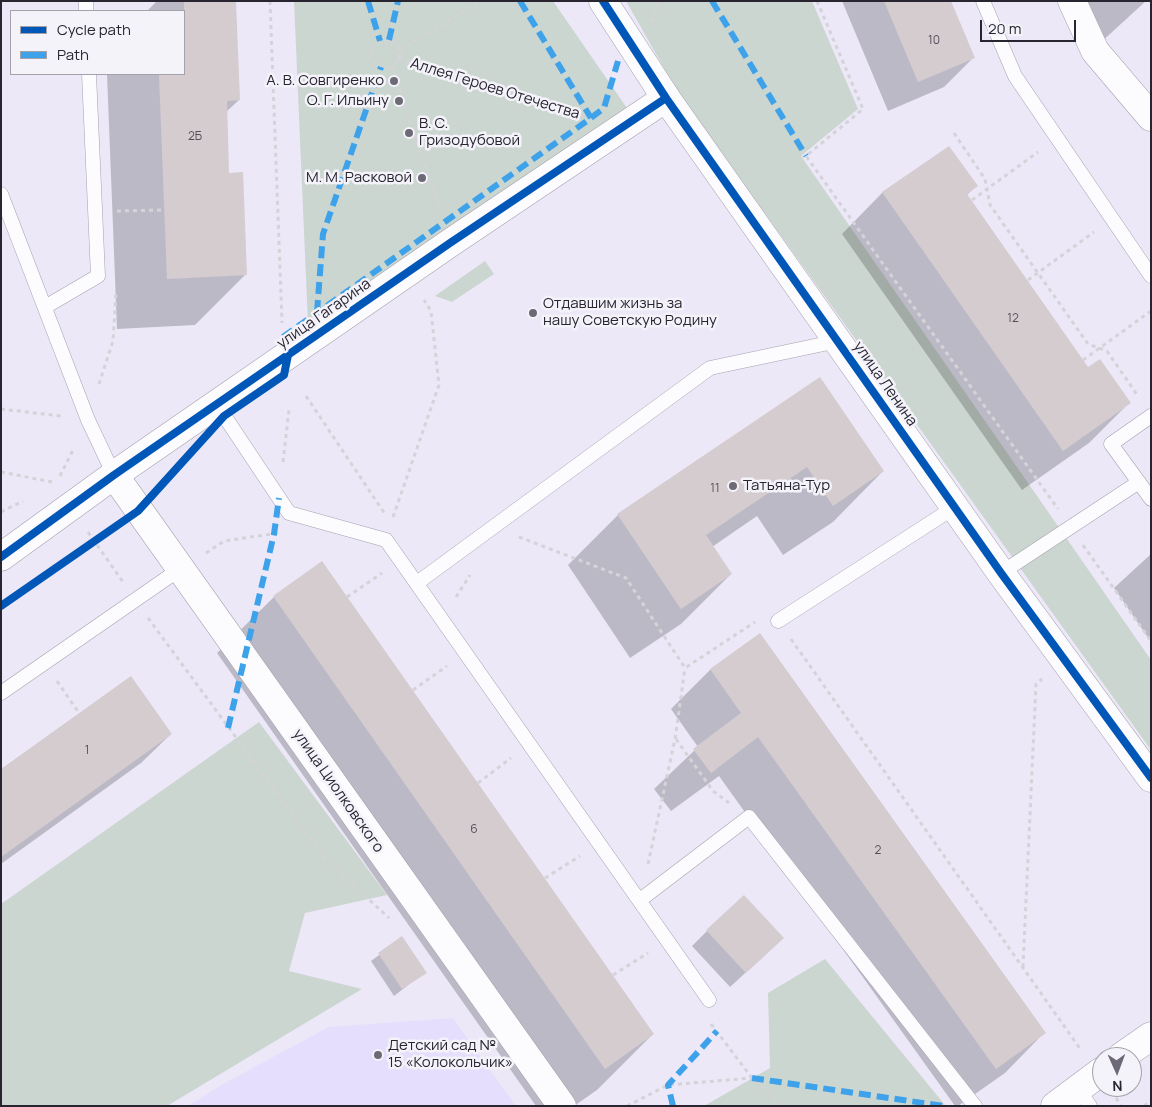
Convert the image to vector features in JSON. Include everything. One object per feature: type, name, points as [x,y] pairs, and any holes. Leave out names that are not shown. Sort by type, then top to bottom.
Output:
[{"type":"street","name":"улица Ленина","points":[[603,1],[666,98],[1001,573],[1151,778]]},
{"type":"street","points":[[1072,1],[1095,51],[1151,117]]},
{"type":"street","name":"улица Гагарина","points":[[1,557],[114,475],[450,243],[666,98]]},
{"type":"street","name":"улица Циолковского","points":[[114,475],[562,1106]]},
{"type":"street","points":[[1135,1047],[1151,1036]]},
{"type":"street","points":[[1055,1106],[1092,1085]]},
{"type":"lane","points":[[982,1],[1015,76],[1151,276]]},
{"type":"lane","points":[[45,307],[98,276],[89,75]]},
{"type":"lane","points":[[1,194],[88,420],[114,475]]},
{"type":"lane","points":[[418,583],[710,368],[838,341]]},
{"type":"lane","points":[[216,405],[289,513],[386,540],[710,1000]]},
{"type":"lane","points":[[1151,416],[1111,444],[1151,499]]},
{"type":"lane","points":[[1001,573],[1139,482]]},
{"type":"lane","points":[[778,621],[955,507]]},
{"type":"lane","points":[[1,693],[180,569]]},
{"type":"lane","points":[[640,900],[749,817],[975,1106]]},
{"type":"path","points":[[270,1],[283,329]]},
{"type":"path","points":[[399,50],[482,1]]},
{"type":"path","points":[[817,1],[863,109],[806,156],[1151,641]]},
{"type":"path","points":[[389,40],[399,50],[398,59],[392,66],[382,67],[374,62],[372,54],[374,46],[380,41],[389,40]]},
{"type":"path","points":[[392,66],[450,243]]},
{"type":"path","points":[[954,133],[985,179],[990,205],[1088,344],[1107,351],[1140,399]]},
{"type":"path","points":[[972,200],[1057,138]]},
{"type":"path","points":[[113,211],[164,210]]},
{"type":"path","points":[[1028,280],[1112,218]]},
{"type":"path","points":[[306,396],[391,524],[438,385],[431,311],[424,300]]},
{"type":"path","points":[[1083,360],[1151,312]]},
{"type":"path","points":[[1,409],[88,420],[56,483]]},
{"type":"path","points":[[279,498],[289,410]]},
{"type":"path","points":[[1,472],[56,483],[64,479]]},
{"type":"path","points":[[86,547],[138,511]]},
{"type":"path","points":[[180,569],[224,541],[282,533]]},
{"type":"path","points":[[511,534],[626,578],[685,668],[675,739],[640,900]]},
{"type":"path","points":[[347,597],[390,567],[381,553],[386,540]]},
{"type":"path","points":[[100,549],[326,861],[395,924]]},
{"type":"path","points":[[685,668],[758,619],[778,621],[1023,968],[1092,1085]]},
{"type":"path","points":[[44,663],[80,713]]},
{"type":"path","points":[[412,690],[449,665]]},
{"type":"path","points":[[1023,968],[1036,684],[1047,676]]},
{"type":"path","points":[[675,739],[713,792],[749,817]]},
{"type":"path","points":[[478,783],[513,757]]},
{"type":"path","points":[[545,878],[581,855]]},
{"type":"path","points":[[613,975],[649,952]]},
{"type":"path","points":[[711,1023],[752,1078],[783,1106]]},
{"type":"path","points":[[627,1106],[668,1085],[752,1078]]},
{"type":"path","points":[[1144,1106],[1151,1101]]},
{"type":"shaded area","points":[[294,1],[553,1],[629,111],[308,324]]},
{"type":"shaded area","points":[[626,1],[812,1],[858,109],[801,156],[1151,660],[1151,750],[677,91]]},
{"type":"shaded area","points":[[485,261],[494,274],[452,302],[435,296]]},
{"type":"shaded area","points":[[259,722],[387,895],[305,913],[289,971],[362,989],[167,1106],[1,1106],[1,904]]},
{"type":"shaded area","points":[[825,959],[945,1105],[704,1106],[770,1068],[768,993]]},
{"type":"shaded area","name":"Детский сад № 15 «Колокольчик»","points":[[453,1018],[516,1106],[188,1106],[223,1084],[329,1027]]},
{"type":"building","points":[[184,1],[236,1],[240,100],[227,101],[229,173],[243,172],[247,275],[167,279],[159,75],[185,75]]},
{"type":"building","points":[[884,1],[951,1],[975,58],[918,82]]},
{"type":"building","points":[[949,146],[978,186],[967,194],[1088,367],[1100,359],[1131,403],[1063,451],[882,192]]},
{"type":"building","points":[[820,377],[884,471],[833,506],[807,467],[706,535],[732,574],[681,609],[617,514]]},
{"type":"building","points":[[322,561],[654,1034],[605,1069],[273,596]]},
{"type":"building","points":[[760,633],[1046,1033],[996,1069],[758,737],[711,773],[693,749],[741,713],[710,669]]},
{"type":"building","points":[[131,676],[172,734],[1,857],[1,769]]},
{"type":"building","points":[[744,895],[784,938],[746,973],[706,930]]},
{"type":"building","points":[[402,936],[427,973],[402,989],[378,953]]},
{"type":"marked path","points":[[368,1],[380,41]]},
{"type":"marked path","points":[[389,40],[398,1]]},
{"type":"marked path","points":[[520,1],[591,118]]},
{"type":"marked path","points":[[712,1],[806,156]]},
{"type":"marked path","points":[[283,337],[604,108],[618,61]]},
{"type":"marked path","points":[[317,312],[323,234],[381,67]]},
{"type":"marked path","points":[[228,728],[274,534],[279,498]]},
{"type":"marked path","points":[[673,1106],[668,1085],[717,1031]]},
{"type":"marked path","points":[[752,1078],[944,1106]]},
{"type":"cycle path","points":[[603,1],[666,98],[1001,573],[1151,778]]},
{"type":"cycle path","points":[[1,557],[114,475],[450,243],[666,98]]},
{"type":"cycle path","points":[[1,606],[138,511],[224,416],[284,375],[288,355]]},
{"type":"place","name":"А. В. Совгиренко","points":[[394,81]]},
{"type":"place","name":"О. Г. Ильину","points":[[399,101]]},
{"type":"place","name":"В. С. Гризодубовой","points":[[409,133]]},
{"type":"place","name":"М. М. Расковой","points":[[422,178]]},
{"type":"place","name":"Отдавшим жизнь за нашу Советскую Родину","points":[[533,313]]},
{"type":"place","name":"Татьяна-Тур","points":[[733,486]]},
{"type":"place","name":"Детский сад № 15 «Колокольчик»","points":[[378,1055]]}]
